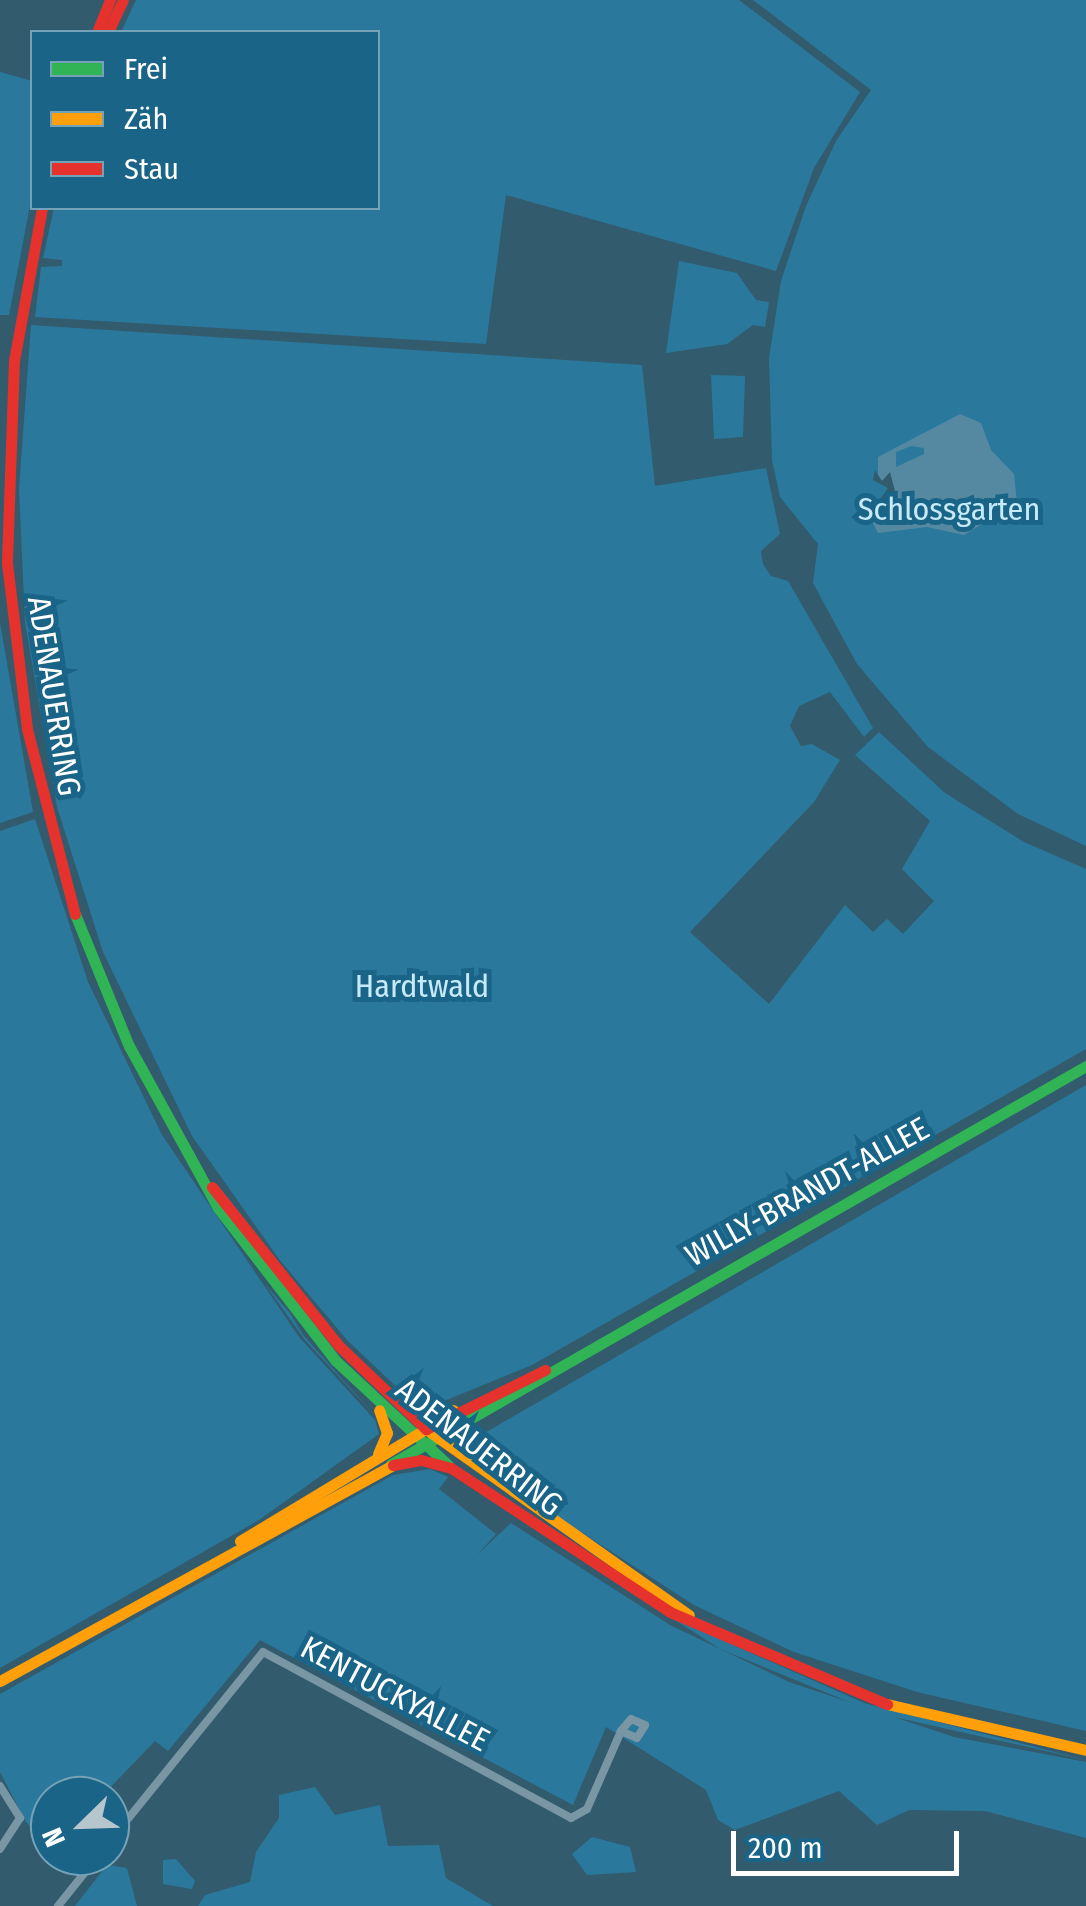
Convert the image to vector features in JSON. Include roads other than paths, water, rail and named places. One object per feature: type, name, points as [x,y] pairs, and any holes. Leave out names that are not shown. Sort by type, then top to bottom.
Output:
[{"type":"main road","points":[[97,30],[110,0]]},
{"type":"main road","points":[[109,30],[123,0]]},
{"type":"main road","name":"ADENAUERRING","points":[[42,210],[14,360],[6,463],[19,684],[41,797],[81,932],[139,1066],[194,1164],[273,1284],[375,1402],[412,1436],[580,1557],[703,1626],[896,1708],[1086,1750]]},
{"type":"main road","name":"WILLY-BRANDT-ALLEE","points":[[0,1681],[424,1446],[555,1366],[1086,1066]]},
{"type":"main road","name":"ADENAUERRING","points":[[194,1164],[308,1310],[401,1408],[437,1438],[703,1626]]},
{"type":"main road","name":"WILLY-BRANDT-ALLEE","points":[[226,1553],[378,1454],[555,1366]]},
{"type":"main road","points":[[375,1402],[387,1428],[378,1454]]},
{"type":"main road","points":[[401,1408],[428,1414],[467,1408]]},
{"type":"main road","points":[[388,1466],[421,1460],[452,1468]]},
{"type":"street","name":"KENTUCKYALLEE","points":[[130,1816],[263,1652],[570,1818],[587,1809],[622,1731]]},
{"type":"street","points":[[0,1786],[20,1818],[0,1849]]},
{"type":"street","points":[[58,1906],[82,1876]]},
{"type":"park label","name":"Schlossgarten","points":[[949,509]]},
{"type":"park label","name":"Hardtwald","points":[[422,986]]}]
